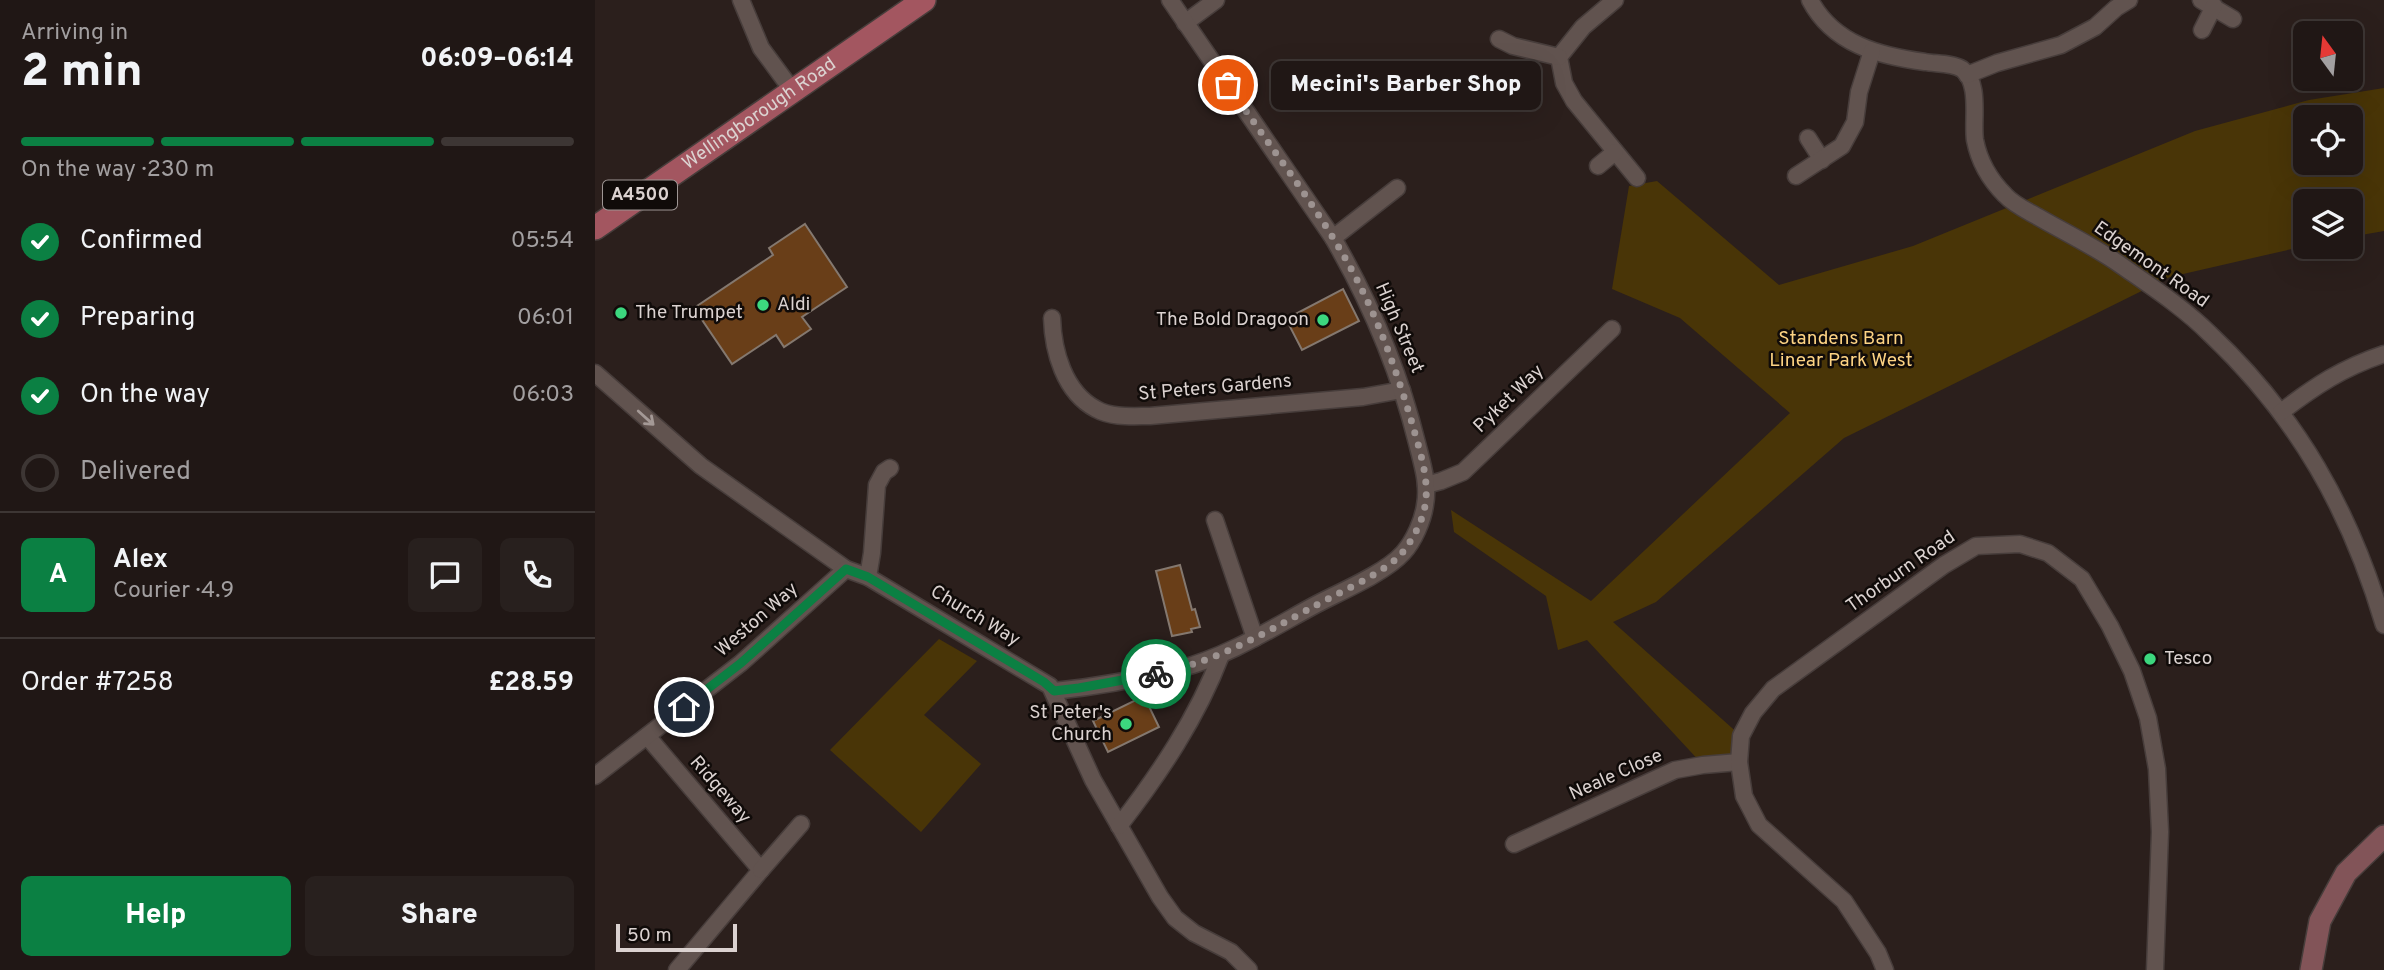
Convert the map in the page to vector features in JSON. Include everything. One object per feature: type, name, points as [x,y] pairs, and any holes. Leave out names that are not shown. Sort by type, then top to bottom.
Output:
[{"type":"main road","name":"Wellingborough Road","points":[[595,228],[923,0]]},
{"type":"street","points":[[741,0],[761,48],[792,90]]},
{"type":"street","name":"High Street","points":[[1054,691],[1179,669],[1221,655],[1371,577],[1403,553],[1418,528],[1425,506],[1426,485],[1414,429],[1402,390],[1366,299],[1333,238],[1170,0]]},
{"type":"street","points":[[1185,23],[1216,0]]},
{"type":"street","points":[[1559,57],[1583,27],[1615,0]]},
{"type":"street","points":[[1810,0],[1816,12],[1831,29],[1848,42],[1903,60],[1962,69],[1967,75],[1997,63],[2061,46],[2095,27],[2129,0]]},
{"type":"street","points":[[2202,30],[2208,3],[2233,19]]},
{"type":"street","points":[[1499,39],[1513,46],[1559,57]]},
{"type":"street","points":[[1796,176],[1842,146],[1855,122],[1859,92],[1872,51]]},
{"type":"street","points":[[1559,57],[1565,83],[1574,101],[1637,178]]},
{"type":"street","name":"Edgemont Road","points":[[1967,75],[1973,92],[1975,141],[1983,166],[2007,198],[2111,258],[2161,292],[2209,332],[2281,412],[2307,449],[2354,536],[2384,625]]},
{"type":"street","points":[[1808,138],[1822,160]]},
{"type":"street","points":[[1598,166],[1615,152]]},
{"type":"street","points":[[1333,238],[1397,187]]},
{"type":"street","name":"St Peters Gardens","points":[[1052,318],[1052,341],[1062,370],[1076,392],[1094,408],[1118,416],[1150,416],[1337,400],[1402,390]]},
{"type":"street","name":"Pyket Way","points":[[1426,485],[1463,472],[1612,329]]},
{"type":"street","points":[[2281,412],[2313,388],[2347,368],[2384,354]]},
{"type":"street","name":"Church Way","points":[[595,373],[701,466],[846,569],[868,577],[1044,682],[1054,691]]},
{"type":"street","points":[[868,577],[877,485],[884,472],[890,468]]},
{"type":"street","points":[[1215,520],[1255,638]]},
{"type":"street","name":"Thorburn Road","points":[[1885,970],[1878,953],[1845,901],[1759,825],[1744,796],[1739,762],[1741,736],[1753,713],[1773,688],[1944,565],[1976,546],[2020,544],[2048,553],[2082,579],[2110,626],[2132,671],[2148,718],[2157,769],[2160,832],[2155,970]]},
{"type":"street","name":"Weston Way","points":[[595,776],[741,663],[846,569]]},
{"type":"street","points":[[1119,826],[1174,750],[1210,682],[1221,655]]},
{"type":"street","points":[[1054,691],[1093,780],[1160,897],[1175,918],[1194,933],[1231,952],[1249,970]]},
{"type":"street","name":"Ridgeway","points":[[647,736],[761,870]]},
{"type":"street","name":"Neale Close","points":[[1514,844],[1675,771],[1739,762]]},
{"type":"street","points":[[677,970],[801,824]]},
{"type":"street","points":[[2311,970],[2320,921],[2346,873],[2384,836]]},
{"type":"green space","name":"Standens Barn Linear Park West","points":[[2384,88],[2384,231],[2363,235],[2363,189],[2293,189],[2293,249],[2170,277],[1844,438],[1656,602],[1613,622],[1741,736],[1739,762],[1703,765],[1587,640],[1558,650],[1546,596],[1454,532],[1451,510],[1591,601],[1790,413],[1680,318],[1612,289],[1629,186],[1657,181],[1779,285],[1913,246],[2195,131],[2309,100]]},
{"type":"green space","points":[[939,639],[977,661],[924,715],[981,764],[921,832],[830,750]]},
{"type":"building","points":[[805,224],[847,287],[802,317],[811,329],[784,347],[776,335],[732,364],[694,308],[773,255],[769,248]]},
{"type":"building","name":"The Bold Dragoon","points":[[1343,289],[1359,321],[1302,350],[1286,319]]},
{"type":"building","points":[[1180,565],[1192,610],[1195,609],[1200,627],[1191,629],[1192,632],[1172,636],[1156,571]]},
{"type":"building","name":"St Peter's Church","points":[[1144,696],[1159,727],[1108,752],[1093,721]]},
{"type":"way so far","points":[[1156,674],[1221,655],[1371,577],[1403,553],[1418,528],[1425,506],[1426,485],[1414,429],[1396,370],[1366,299],[1333,238],[1228,85]]},
{"type":"place","name":"Mecini's Barber Shop","points":[[1228,85]]},
{"type":"place","name":"Aldi","points":[[763,305]]},
{"type":"place","name":"The Trumpet","points":[[621,313]]},
{"type":"place","name":"The Bold Dragoon","points":[[1323,320]]},
{"type":"place","name":"Tesco","points":[[2150,659]]},
{"type":"place","name":"St Peter's Church","points":[[1126,724]]},
{"type":"route","points":[[684,707],[741,663],[846,569],[868,577],[1044,682],[1054,691],[1156,674]]}]
